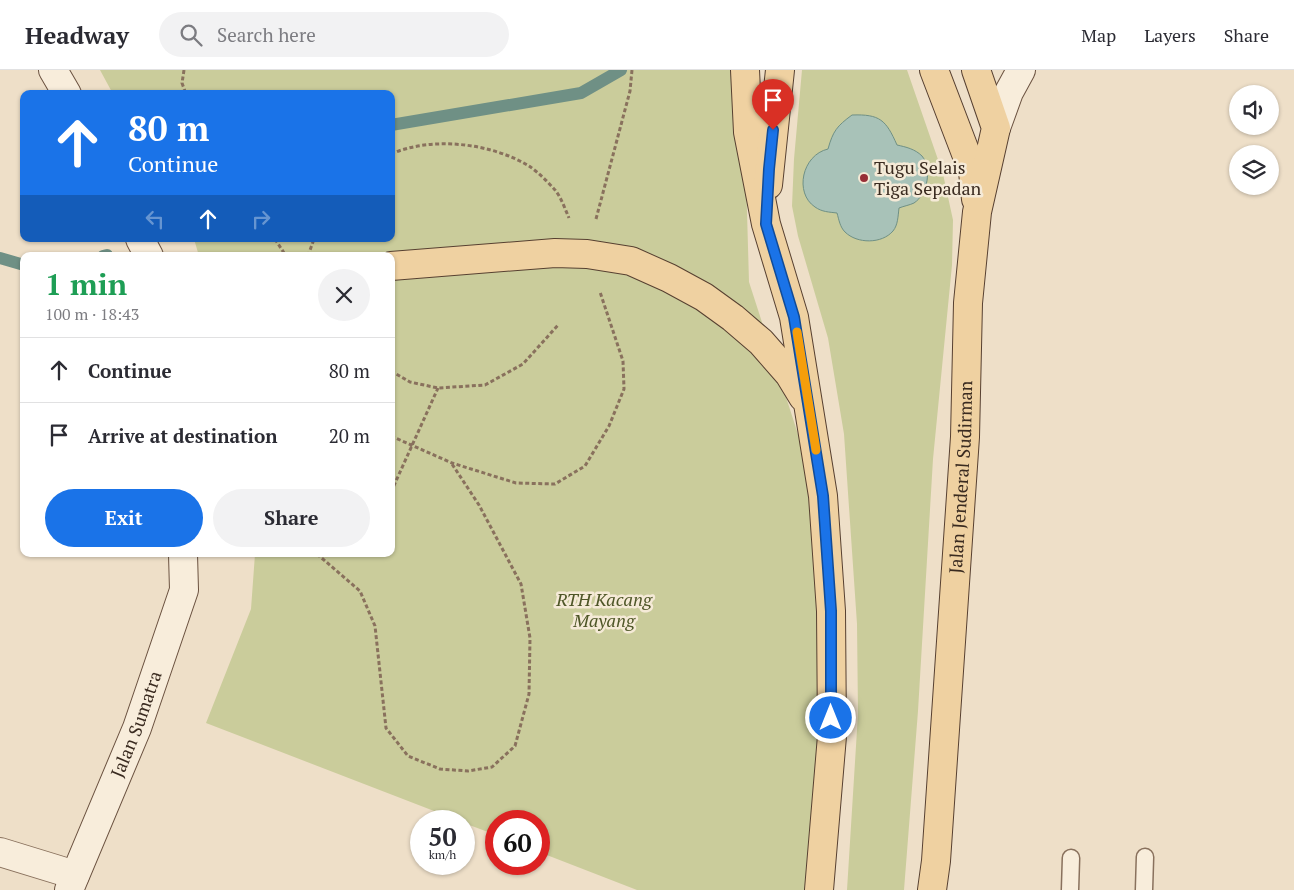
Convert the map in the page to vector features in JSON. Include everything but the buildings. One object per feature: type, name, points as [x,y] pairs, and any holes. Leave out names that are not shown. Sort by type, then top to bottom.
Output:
[{"type":"main road","points":[[745,70],[748,132],[766,224],[794,317],[823,496],[831,611],[832,736],[819,890]]},
{"type":"main road","points":[[766,224],[769,169],[780,70]]},
{"type":"main road","points":[[934,70],[973,172],[977,212]]},
{"type":"main road","points":[[976,70],[996,128]]},
{"type":"main road","name":"Jalan Jenderal Sudirman","points":[[932,890],[965,438],[968,303],[977,212],[996,128]]},
{"type":"main road","points":[[395,266],[555,252],[587,254],[631,261],[669,278],[704,297],[733,318],[761,342],[789,374],[809,407]]},
{"type":"street","points":[[54,70],[65,90]]},
{"type":"street","points":[[996,128],[1009,92],[1022,70]]},
{"type":"street","name":"Jalan Sumatra","points":[[72,883],[137,728],[184,590],[183,557]]},
{"type":"street","points":[[0,852],[72,883]]},
{"type":"lane","points":[[1144,890],[1145,857]]},
{"type":"lane","points":[[1070,890],[1071,858]]},
{"type":"path","points":[[184,70],[182,83],[185,90]]},
{"type":"path","points":[[587,254],[630,91],[632,70]]},
{"type":"path","points":[[395,152],[405,148],[451,143],[494,151],[530,166],[556,191],[587,254],[624,362],[624,389],[609,426],[585,466],[555,484],[516,483],[452,463],[395,438]]},
{"type":"path","points":[[395,374],[410,382],[438,388],[485,385],[523,364],[559,324]]},
{"type":"path","points":[[395,484],[438,388]]},
{"type":"path","points":[[320,557],[360,591],[364,600],[375,626],[386,728],[408,756],[440,769],[468,771],[492,767],[516,746],[529,694],[530,638],[521,584],[480,505],[452,463]]},
{"type":"green space","name":"RTH Kacang Mayang","points":[[100,70],[743,70],[749,282],[824,515],[821,890],[637,890],[550,856],[550,810],[485,810],[485,831],[475,827],[475,810],[431,810],[206,723],[251,609],[255,557],[395,557],[395,252],[198,252],[195,242],[395,242],[395,90],[111,90]]},
{"type":"green space","points":[[802,70],[907,70],[943,174],[953,220],[952,265],[933,459],[918,711],[904,890],[847,890],[858,714],[857,624],[844,434],[828,338],[798,236],[792,206]]},
{"type":"shaded area","points":[[852,115],[876,117],[881,120],[897,145],[910,149],[922,156],[927,167],[927,181],[923,194],[914,203],[899,208],[895,229],[883,238],[876,240],[856,239],[850,236],[842,228],[837,213],[818,209],[808,201],[803,184],[807,166],[819,153],[828,149],[836,129]]},
{"type":"waterway","points":[[395,124],[581,93],[621,70]]},
{"type":"waterway","points":[[0,258],[20,264]]},
{"type":"slow traffic","points":[[797,332],[816,450]]},
{"type":"place","name":"Tugu Selais Tiga Sepadan","points":[[864,178]]},
{"type":"route","points":[[773,130],[766,224],[794,317],[823,496],[831,611],[831,718]]}]
